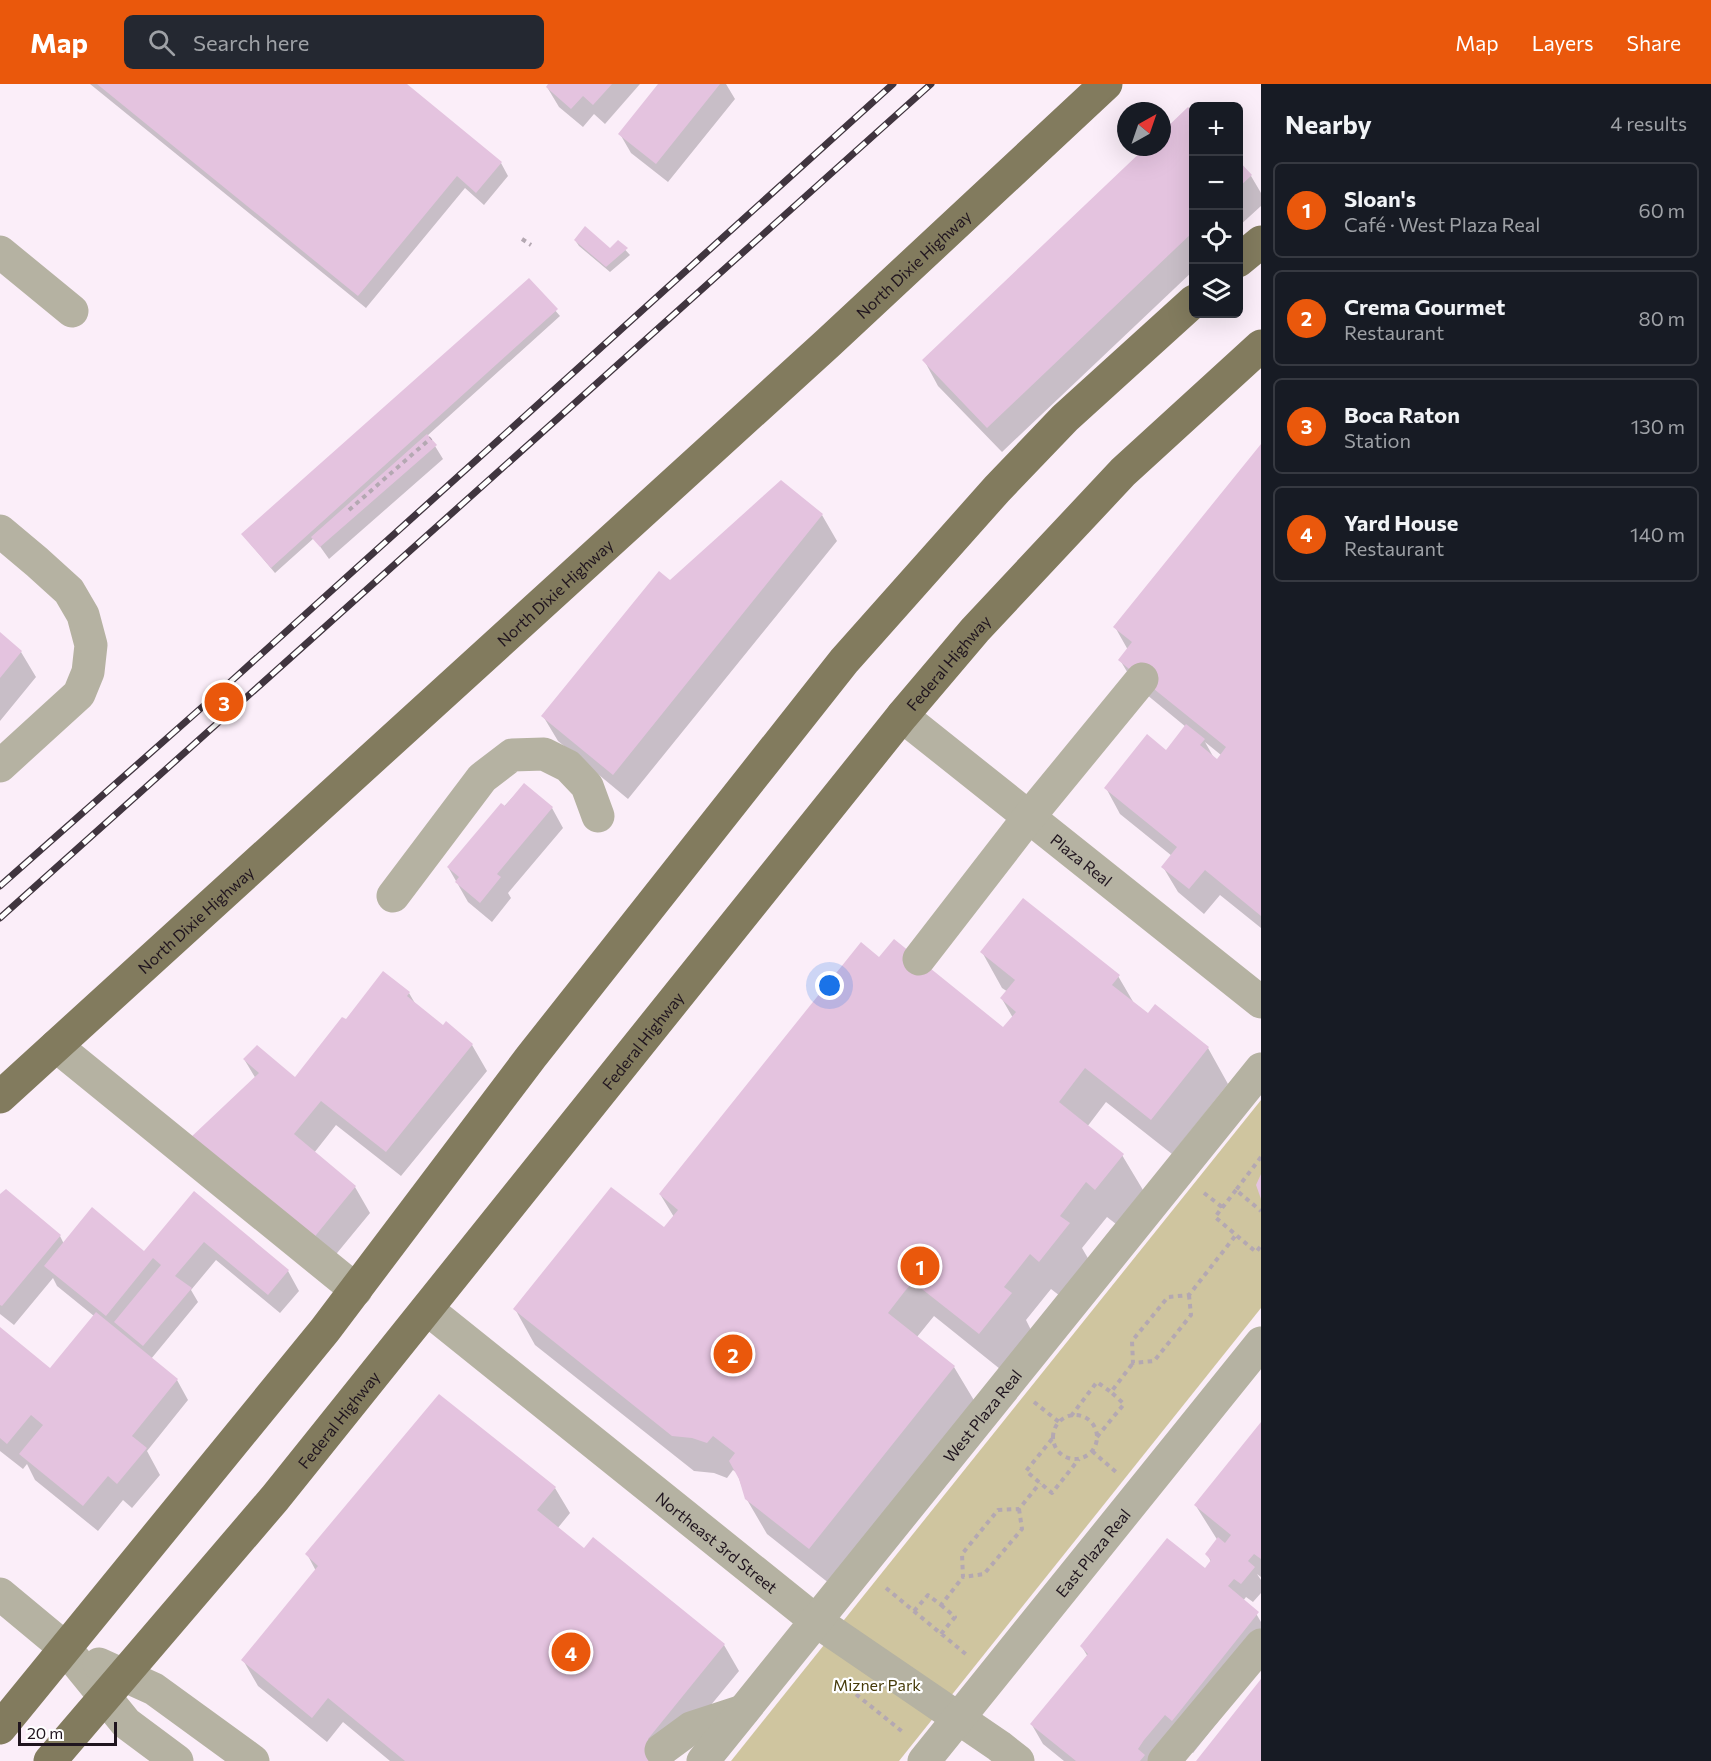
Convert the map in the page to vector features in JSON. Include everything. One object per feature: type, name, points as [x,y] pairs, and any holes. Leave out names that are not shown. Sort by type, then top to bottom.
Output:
[{"type":"main road","name":"North Dixie Highway","points":[[0,1097],[828,343],[1106,84]]},
{"type":"main road","points":[[1243,258],[1261,242]]},
{"type":"main road","points":[[0,1728],[325,1330],[531,1057],[844,661],[944,547],[1065,418],[1189,306]]},
{"type":"main road","name":"Federal Highway","points":[[51,1761],[275,1498],[902,717],[975,630],[1108,488],[1261,346]]},
{"type":"street","points":[[0,252],[72,311]]},
{"type":"street","points":[[0,531],[55,578],[76,601],[90,634],[91,657],[85,683],[72,702],[0,766]]},
{"type":"street","points":[[919,959],[1028,818],[1142,679]]},
{"type":"street","name":"Plaza Real","points":[[902,717],[1261,1002]]},
{"type":"street","points":[[393,896],[482,778],[512,755],[544,754],[568,766],[587,786],[598,816]]},
{"type":"street","points":[[56,1046],[356,1290]]},
{"type":"street","name":"West Plaza Real","points":[[703,1761],[1261,1069]]},
{"type":"street","name":"Northeast 3rd Street","points":[[427,1310],[816,1621],[1018,1761]]},
{"type":"street","name":"East Plaza Real","points":[[927,1757],[1261,1343]]},
{"type":"street","points":[[0,1594],[114,1686],[154,1689],[253,1761]]},
{"type":"street","points":[[1164,1761],[1261,1644]]},
{"type":"street","points":[[114,1686],[126,1723],[177,1761]]},
{"type":"street","points":[[661,1750],[692,1728],[743,1711]]},
{"type":"path","points":[[522,238],[531,245]]},
{"type":"path","points":[[349,510],[431,438]]},
{"type":"path","points":[[1261,1157],[1215,1217],[1256,1252],[1261,1246]]},
{"type":"path","points":[[1236,1190],[1261,1211]]},
{"type":"path","points":[[1133,1363],[1154,1361],[1191,1315],[1189,1295],[1236,1235]]},
{"type":"path","points":[[1111,1392],[1133,1363],[1132,1341],[1146,1323],[1168,1297],[1189,1295]]},
{"type":"path","points":[[1053,1438],[1026,1471],[1052,1493],[1080,1459],[1092,1451],[1097,1437],[1124,1404],[1097,1382],[1071,1416]]},
{"type":"path","points":[[1080,1459],[1061,1455],[1054,1444],[1056,1426],[1071,1416],[1086,1418],[1091,1423],[1097,1437]]},
{"type":"path","points":[[963,1577],[984,1574],[1022,1529],[1019,1509],[1040,1483]]},
{"type":"path","points":[[941,1605],[963,1577],[962,1554],[998,1510],[1019,1509]]},
{"type":"path","points":[[860,1567],[993,1676]]},
{"type":"path","points":[[915,1611],[928,1595],[955,1617],[941,1634]]},
{"type":"path","points":[[841,1682],[927,1757]]},
{"type":"green space","name":"Mizner Park","points":[[1261,1100],[1261,1308],[899,1761],[731,1761]]},
{"type":"building","points":[[97,84],[407,84],[502,162],[476,193],[457,176],[358,296]]},
{"type":"building","points":[[548,84],[612,84],[593,105],[583,96],[571,109],[546,87]]},
{"type":"building","points":[[658,84],[720,84],[656,164],[618,134]]},
{"type":"building","points":[[1189,108],[1189,236],[987,428],[922,360],[1137,156],[1171,156],[1171,123]]},
{"type":"building","points":[[1243,165],[1252,175],[1243,183]]},
{"type":"building","points":[[585,226],[610,248],[618,240],[628,248],[606,267],[574,240]]},
{"type":"building","points":[[529,278],[558,309],[271,568],[241,534]]},
{"type":"building","points":[[427,434],[437,445],[320,547],[311,537]]},
{"type":"building","points":[[1261,444],[1261,916],[1205,870],[1189,889],[1161,867],[1177,847],[1104,788],[1147,734],[1166,750],[1186,724],[1205,739],[1200,745],[1217,759],[1226,747],[1118,660],[1132,642],[1113,627]]},
{"type":"building","points":[[781,480],[823,514],[613,775],[541,716],[659,571],[670,580]]},
{"type":"building","points":[[0,632],[22,651],[0,678]]},
{"type":"building","points":[[524,783],[553,807],[497,874],[501,877],[480,903],[455,882],[459,877],[447,867],[501,803],[505,806]]},
{"type":"building","points":[[1023,898],[1120,975],[1112,985],[1148,1013],[1155,1004],[1209,1047],[1151,1120],[1085,1068],[1059,1102],[1124,1154],[1095,1190],[1086,1182],[1060,1216],[1070,1223],[1039,1262],[1030,1254],[1004,1287],[1012,1293],[979,1334],[913,1282],[905,1291],[888,1313],[955,1366],[809,1549],[745,1499],[739,1479],[729,1461],[735,1453],[713,1436],[707,1443],[692,1438],[672,1436],[513,1309],[611,1187],[664,1227],[678,1210],[659,1194],[861,942],[879,957],[894,939],[1003,1027],[1016,1012],[1000,998],[1015,980],[980,952]]},
{"type":"building","points":[[383,971],[410,992],[407,996],[443,1025],[446,1021],[473,1044],[386,1152],[321,1101],[294,1134],[356,1186],[312,1240],[189,1139],[259,1073],[243,1059],[257,1045],[295,1077],[342,1017],[346,1019]]},
{"type":"building","points":[[1261,1174],[1261,1199],[1256,1185]]},
{"type":"building","points":[[6,1189],[61,1235],[2,1306],[0,1305],[0,1194]]},
{"type":"building","points":[[194,1191],[289,1270],[268,1295],[204,1242],[175,1276],[192,1288],[143,1346],[114,1322],[161,1265],[153,1258],[106,1316],[44,1266],[92,1207],[144,1251]]},
{"type":"building","points":[[96,1312],[178,1379],[132,1436],[147,1448],[117,1484],[108,1476],[83,1506],[19,1454],[43,1425],[31,1415],[7,1444],[0,1438],[0,1327],[50,1368]]},
{"type":"building","points":[[439,1394],[556,1487],[537,1510],[584,1548],[593,1537],[725,1644],[648,1739],[675,1761],[405,1761],[328,1698],[312,1718],[241,1660],[318,1566],[305,1554]]},
{"type":"building","points":[[1261,1422],[1261,1559],[1254,1554],[1248,1561],[1255,1567],[1241,1584],[1234,1579],[1228,1586],[1259,1612],[1172,1721],[1165,1715],[1144,1740],[1138,1749],[1145,1755],[1140,1761],[1076,1761],[1030,1724],[1088,1654],[1080,1646],[1167,1538],[1205,1568],[1211,1560],[1205,1554],[1218,1537],[1225,1543],[1231,1535],[1194,1505]]},
{"type":"building","points":[[1261,1679],[1261,1761],[1196,1761]]},
{"type":"railway","points":[[0,886],[217,694],[893,84]]},
{"type":"railway","points":[[0,918],[931,84]]},
{"type":"place","name":"Boca Raton","points":[[224,702]]},
{"type":"place","name":"Sloan's","points":[[920,1266]]},
{"type":"place","name":"Crema Gourmet","points":[[733,1354]]},
{"type":"place","name":"Yard House","points":[[571,1652]]}]
